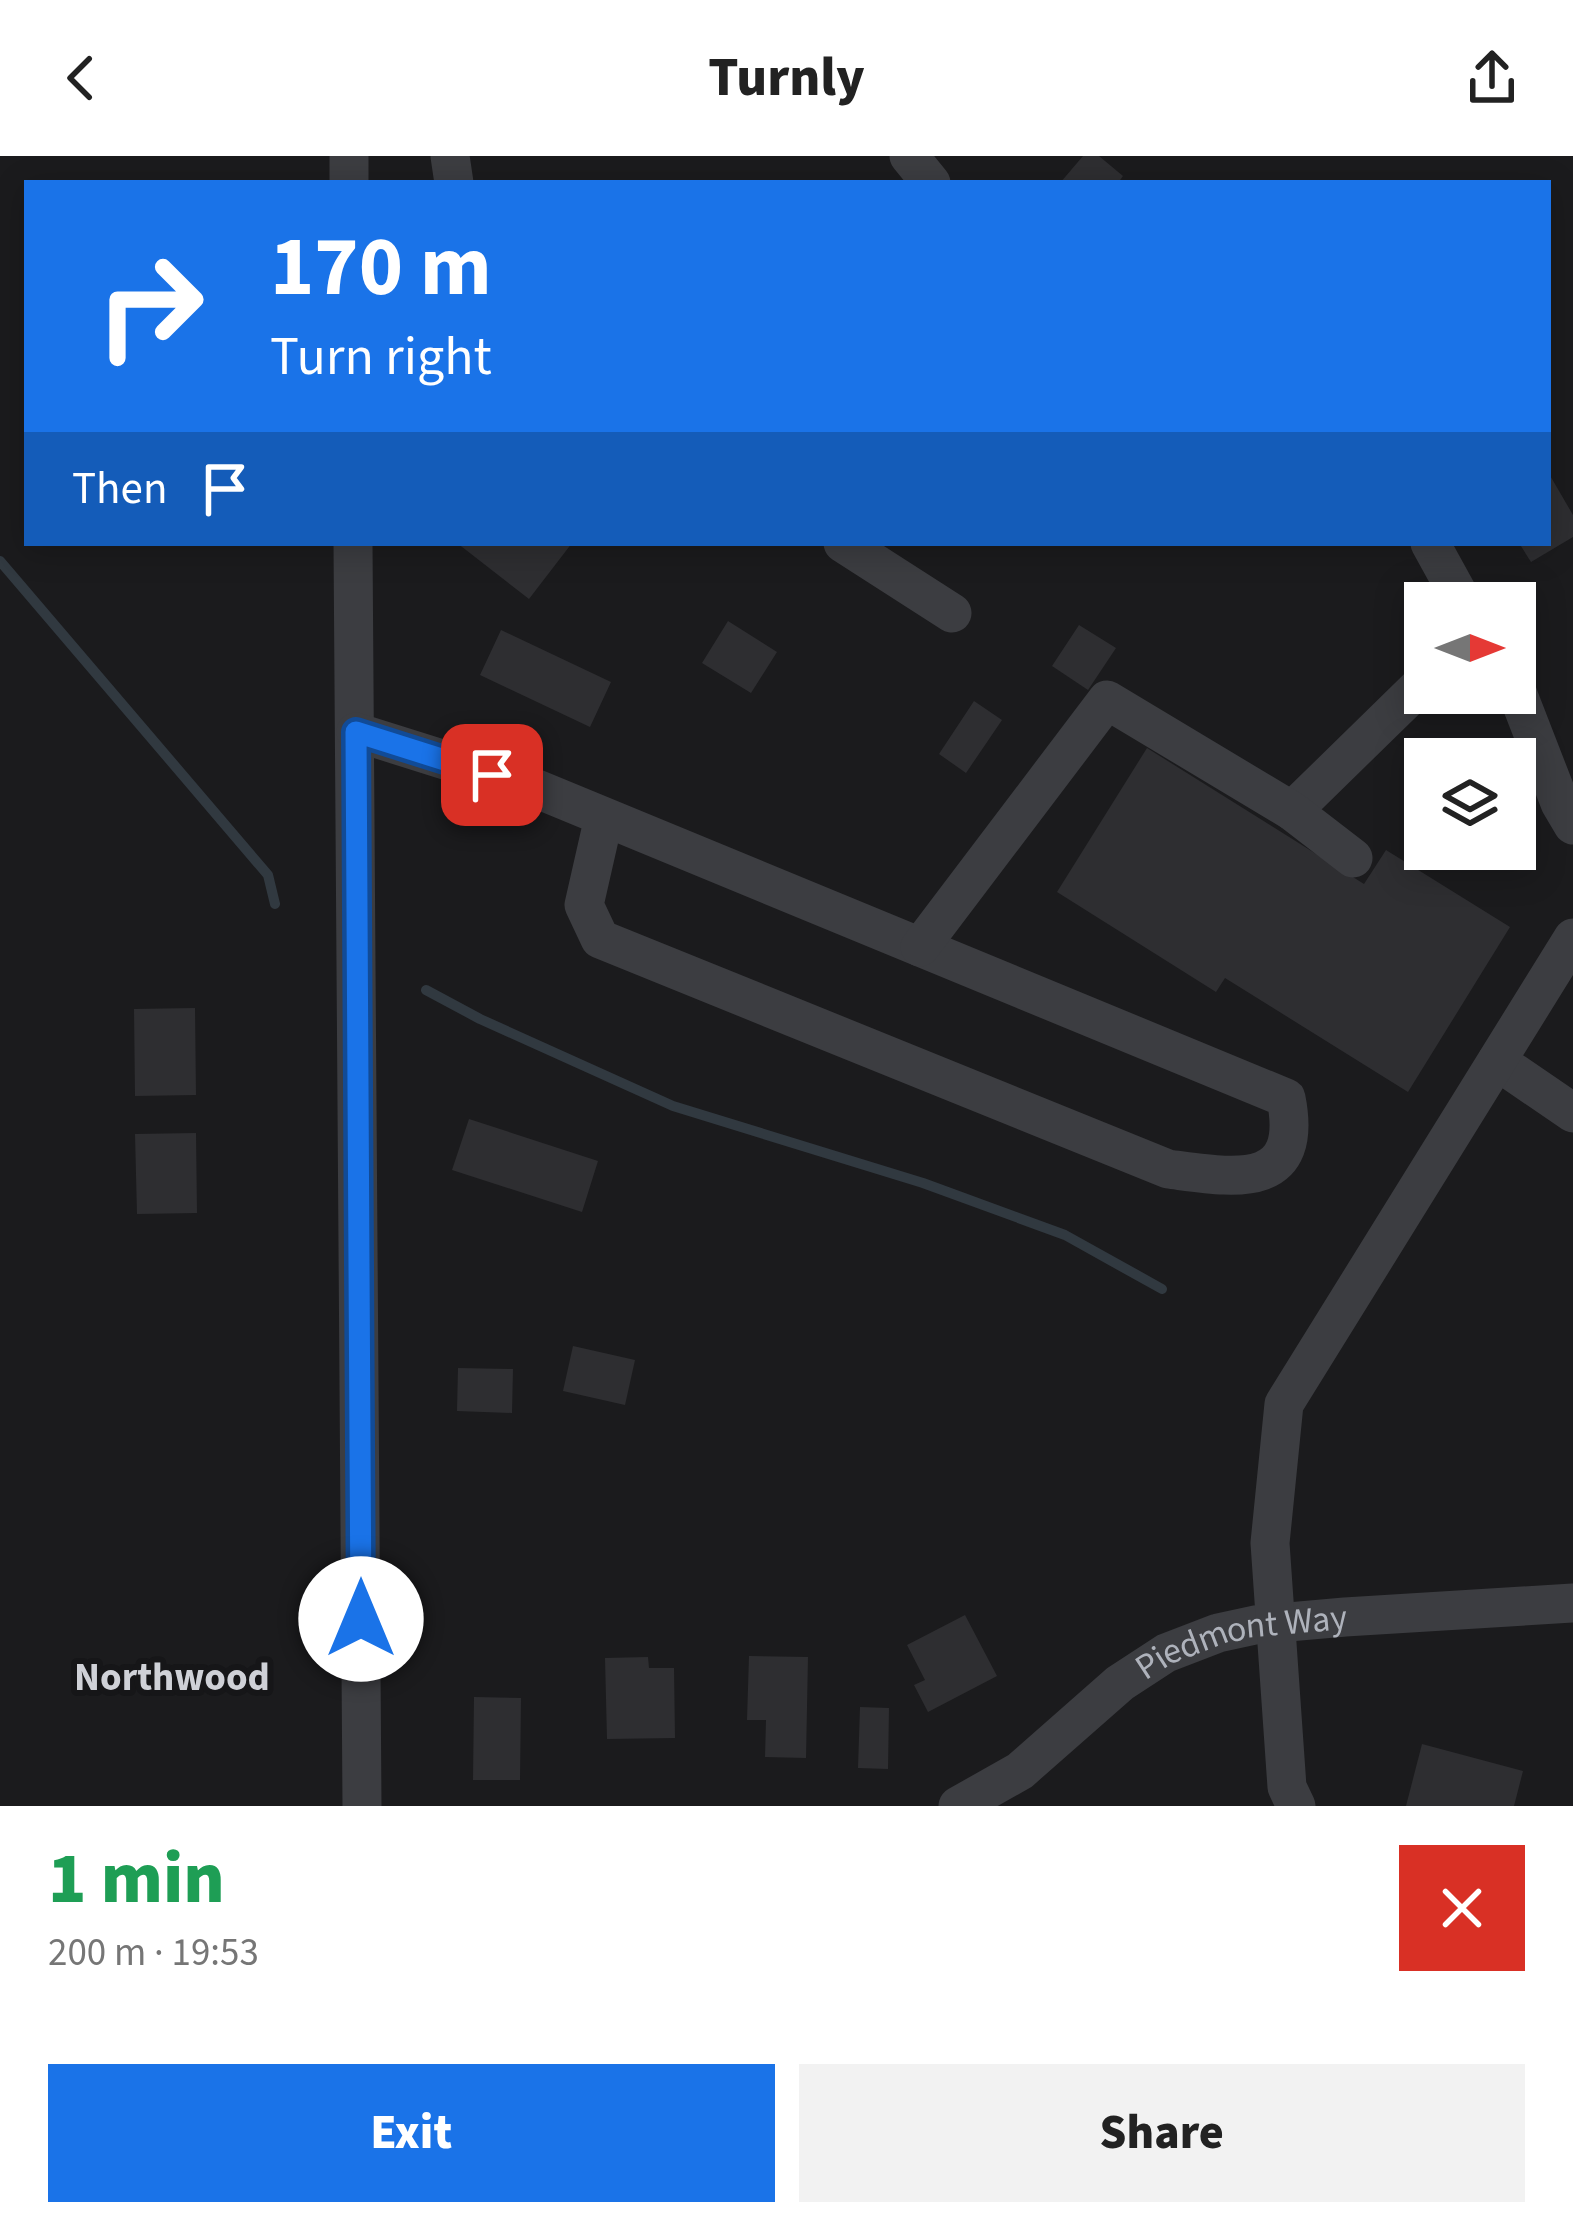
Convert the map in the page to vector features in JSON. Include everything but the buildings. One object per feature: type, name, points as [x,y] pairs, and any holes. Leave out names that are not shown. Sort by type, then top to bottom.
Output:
[{"type":"street","points":[[909,156],[929,180]]},
{"type":"street","points":[[353,546],[362,1806]]},
{"type":"street","points":[[848,546],[952,613]]},
{"type":"street","points":[[1432,546],[1451,582]]},
{"type":"street","points":[[920,947],[1107,700],[1292,811],[1353,858]]},
{"type":"street","points":[[1292,811],[1404,702]]},
{"type":"street","points":[[1525,714],[1573,825]]},
{"type":"street","points":[[356,732],[537,789],[1286,1098],[1288,1144],[1275,1164],[1241,1178],[1168,1169],[600,939],[584,904],[604,817]]},
{"type":"street","points":[[1296,1806],[1287,1787],[1270,1543],[1284,1404],[1573,938]]},
{"type":"street","points":[[1497,1061],[1573,1113]]},
{"type":"street","name":"Piedmont Way","points":[[958,1806],[1020,1771],[1120,1684],[1166,1653],[1219,1633],[1276,1623],[1573,1603]]},
{"type":"waterway","points":[[0,561],[268,875],[275,904]]},
{"type":"waterway","points":[[426,990],[673,1106],[923,1183],[1065,1235],[1162,1289]]},
{"type":"district","name":"Northwood","points":[[172,1678]]},
{"type":"route","points":[[361,1619],[356,732],[492,775]]}]
